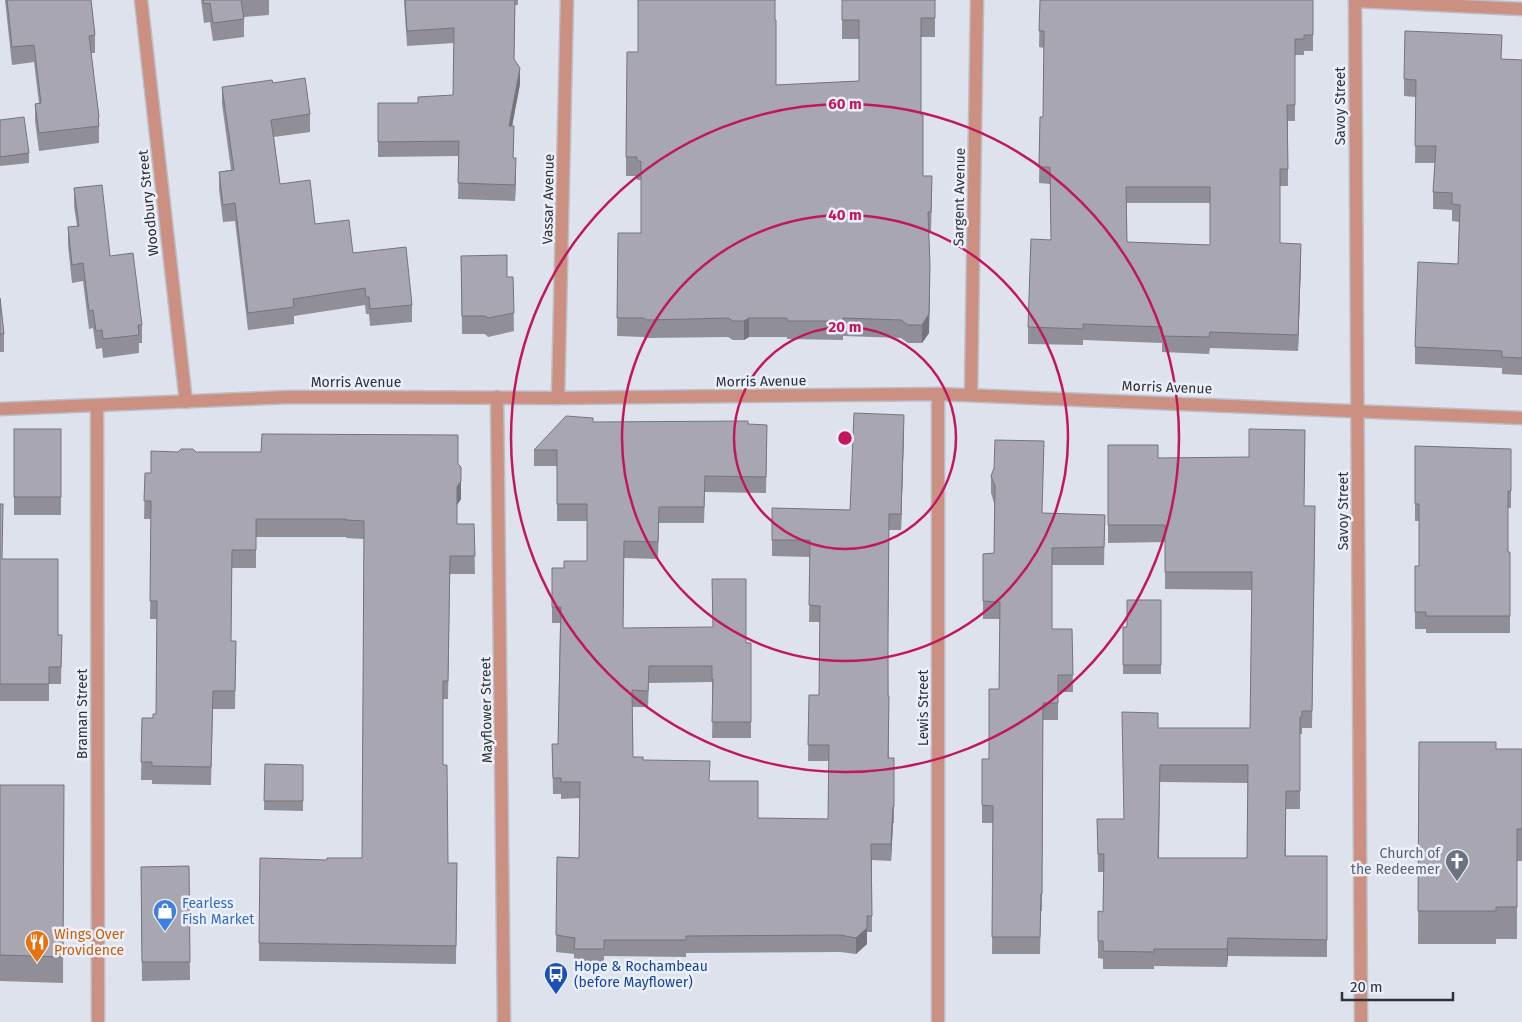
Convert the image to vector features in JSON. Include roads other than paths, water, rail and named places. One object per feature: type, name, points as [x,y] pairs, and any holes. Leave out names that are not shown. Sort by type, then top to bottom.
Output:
[{"type":"street","name":"Woodbury Street","points":[[141,0],[186,402]]},
{"type":"street","name":"Vassar Avenue","points":[[558,398],[567,0]]},
{"type":"street","name":"Sargent Avenue","points":[[971,394],[976,0]]},
{"type":"street","points":[[1354,1],[1522,9]]},
{"type":"street","name":"Savoy Street","points":[[1354,1],[1361,1022]]},
{"type":"street","name":"Lewis Street","points":[[938,394],[938,1022]]},
{"type":"street","name":"Morris Avenue","points":[[0,409],[290,397],[558,398],[971,394],[1522,418]]},
{"type":"street","name":"Mayflower Street","points":[[497,397],[504,1022]]},
{"type":"street","name":"Braman Street","points":[[97,406],[98,1022]]},
{"type":"place","name":"Church of the Redeemer","points":[[1457,882]]},
{"type":"place","name":"Fearless Fish Market","points":[[165,932]]},
{"type":"place","name":"Wings Over Providence","points":[[37,963]]},
{"type":"place","name":"Hope & Rochambeau (before Mayflower)","points":[[556,995]]}]
